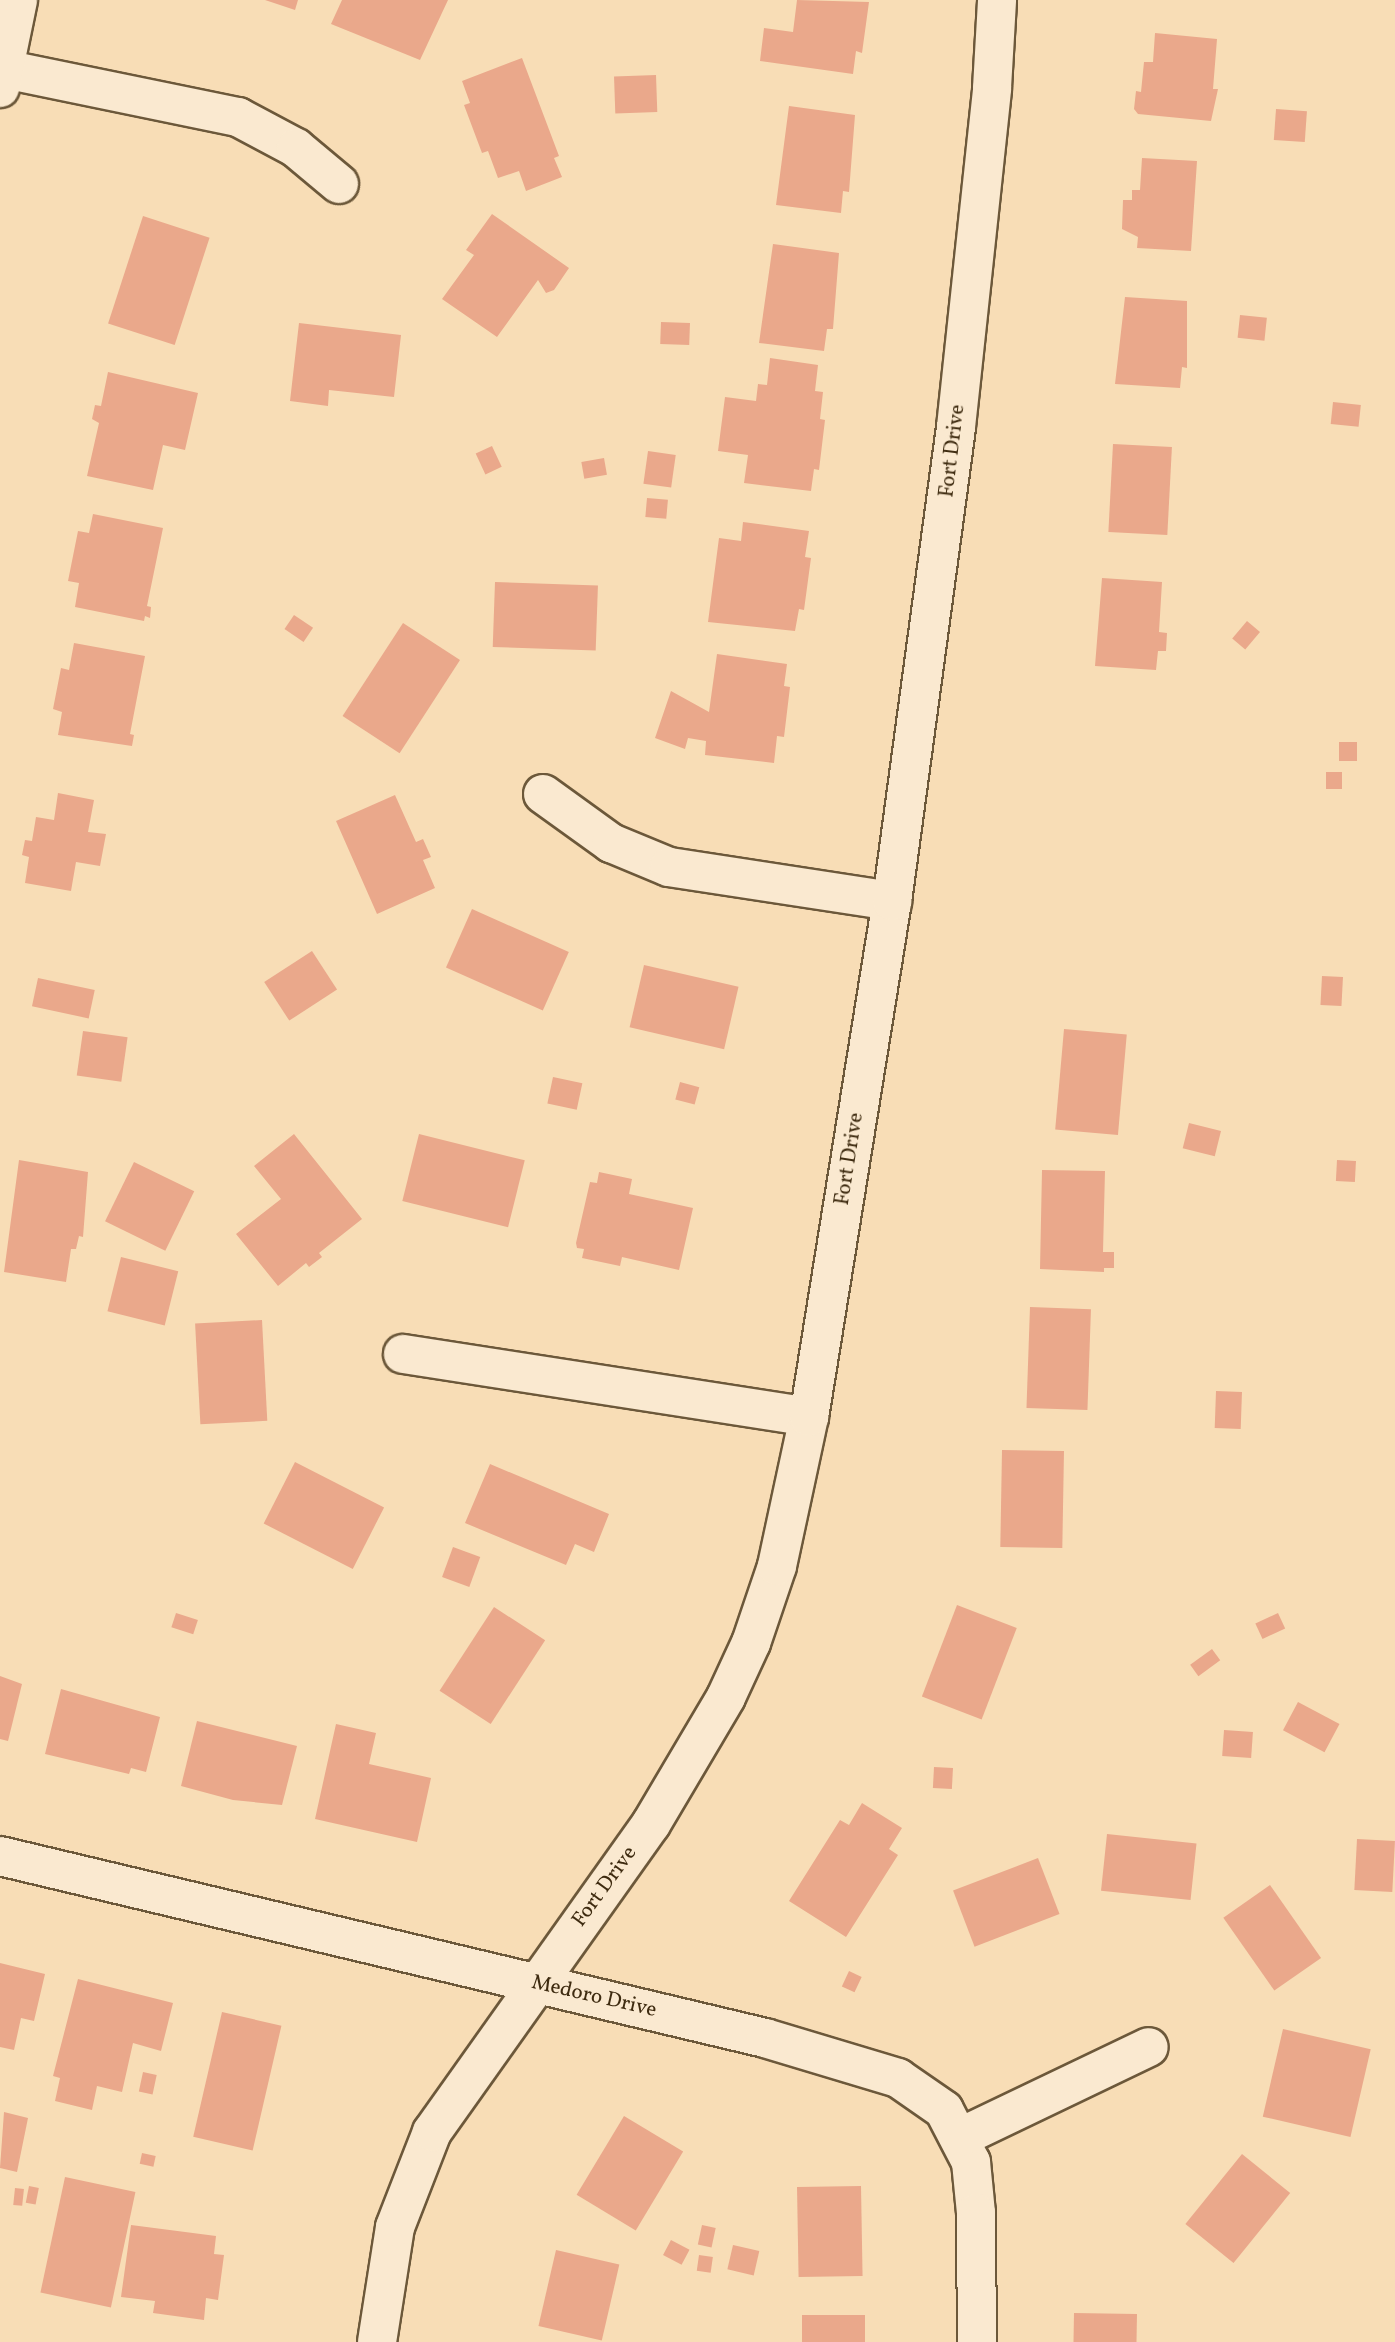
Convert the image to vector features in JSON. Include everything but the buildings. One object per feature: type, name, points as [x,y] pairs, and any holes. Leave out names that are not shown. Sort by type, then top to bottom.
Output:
[{"type":"street","points":[[18,0],[2,78],[239,117],[296,148],[339,184]]},
{"type":"street","name":"Fort Drive","points":[[377,2342],[396,2227],[413,2171],[458,2090],[534,1982],[651,1825],[726,1697],[751,1643],[777,1566],[809,1417],[892,901],[957,427],[992,88],[997,0]]},
{"type":"street","points":[[543,794],[611,843],[669,867],[892,901]]},
{"type":"street","points":[[403,1354],[809,1417]]},
{"type":"street","name":"Medoro Drive","points":[[0,1856],[765,2038],[898,2078],[944,2110],[961,2137],[971,2162],[976,2213],[976,2342]]},
{"type":"street","points":[[961,2137],[1149,2047]]}]
